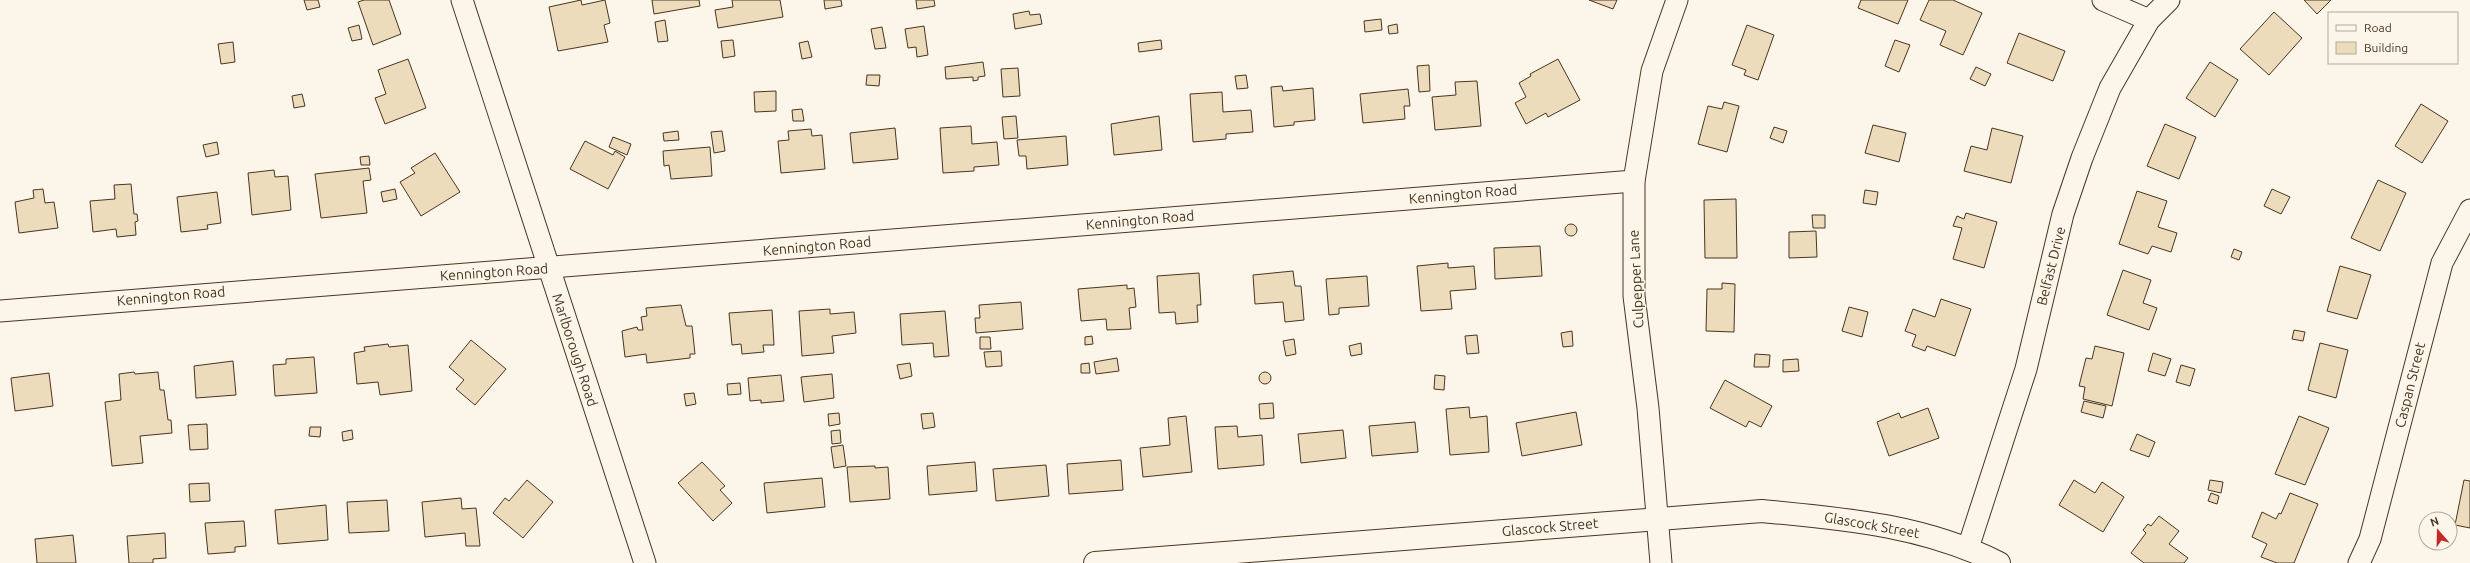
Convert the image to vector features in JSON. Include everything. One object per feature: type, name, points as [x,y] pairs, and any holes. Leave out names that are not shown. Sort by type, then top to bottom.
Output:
[{"type":"street","name":"Marlborough Road","points":[[462,0],[645,563]]},
{"type":"street","name":"Culpepper Lane","points":[[1661,563],[1655,519],[1648,408],[1634,296],[1634,181],[1652,71],[1677,0]]},
{"type":"street","points":[[2104,0],[2149,20]]},
{"type":"street","name":"Belfast Drive","points":[[1968,548],[2026,369],[2063,214],[2075,179],[2110,88],[2149,20],[2169,0]]},
{"type":"street","name":"Kennington Road","points":[[0,311],[270,288],[548,268],[1634,181]]},
{"type":"street","name":"Caspan Street","points":[[2359,563],[2370,539],[2442,263],[2470,210]]},
{"type":"street","name":"Glascock Street","points":[[1095,563],[1163,560],[1762,510],[1851,519],[1939,537],[1968,548],[1999,563]]},
{"type":"building","points":[[304,0],[318,0],[320,7],[307,10]]},
{"type":"building","points":[[364,0],[389,0],[401,34],[373,45],[358,2]]},
{"type":"building","points":[[581,0],[582,5],[605,0],[610,23],[604,25],[608,42],[558,51],[549,7]]},
{"type":"building","points":[[652,0],[699,0],[700,6],[654,14]]},
{"type":"building","points":[[732,0],[780,0],[783,17],[718,28],[715,10],[733,7]]},
{"type":"building","points":[[824,0],[841,0],[842,6],[825,9]]},
{"type":"building","points":[[916,0],[934,0],[935,6],[917,9]]},
{"type":"building","points":[[1589,0],[1617,0],[1613,9]]},
{"type":"building","points":[[1861,0],[1908,0],[1898,24],[1858,8]]},
{"type":"building","points":[[1929,0],[1953,0],[1982,13],[1963,55],[1940,45],[1946,31],[1920,20]]},
{"type":"building","points":[[2304,0],[2331,0],[2317,14]]},
{"type":"building","points":[[1029,11],[1030,15],[1040,14],[1042,24],[1015,29],[1013,14]]},
{"type":"building","points":[[2274,12],[2302,38],[2269,75],[2240,49]]},
{"type":"building","points":[[1381,19],[1382,30],[1365,32],[1364,21]]},
{"type":"building","points":[[665,20],[668,41],[658,42],[655,22]]},
{"type":"building","points":[[1397,24],[1398,33],[1389,34],[1388,26]]},
{"type":"building","points":[[359,25],[362,39],[352,41],[348,28]]},
{"type":"building","points":[[1747,25],[1774,35],[1758,80],[1744,75],[1746,70],[1732,65]]},
{"type":"building","points":[[924,26],[928,55],[917,57],[916,47],[908,48],[905,29]]},
{"type":"building","points":[[882,27],[886,48],[875,49],[871,29]]},
{"type":"building","points":[[2019,33],[2065,51],[2053,81],[2007,63]]},
{"type":"building","points":[[733,40],[735,56],[723,58],[721,41]]},
{"type":"building","points":[[1161,40],[1162,49],[1139,52],[1138,43]]},
{"type":"building","points":[[1895,40],[1910,45],[1899,72],[1885,66]]},
{"type":"building","points":[[808,41],[812,57],[802,59],[799,43]]},
{"type":"building","points":[[233,42],[235,62],[221,64],[218,44]]},
{"type":"building","points":[[408,59],[426,108],[385,124],[375,98],[386,94],[378,70]]},
{"type":"building","points":[[1558,59],[1580,100],[1548,117],[1546,113],[1526,124],[1515,103],[1526,97],[1519,83],[1531,76],[1530,74]]},
{"type":"building","points":[[983,62],[985,76],[978,77],[978,80],[973,81],[973,77],[946,79],[945,67]]},
{"type":"building","points":[[2210,62],[2238,80],[2215,117],[2186,98]]},
{"type":"building","points":[[1429,65],[1430,91],[1419,92],[1417,66]]},
{"type":"building","points":[[1976,67],[1991,74],[1985,86],[1970,79]]},
{"type":"building","points":[[1018,68],[1020,96],[1003,97],[1001,69]]},
{"type":"building","points":[[867,75],[880,75],[879,86],[866,85]]},
{"type":"building","points":[[1246,75],[1248,88],[1237,89],[1235,76]]},
{"type":"building","points":[[1477,81],[1481,126],[1435,130],[1432,97],[1456,95],[1455,82]]},
{"type":"building","points":[[1282,86],[1283,91],[1313,88],[1315,120],[1294,122],[1294,125],[1274,127],[1271,87]]},
{"type":"building","points":[[1408,89],[1410,106],[1404,106],[1405,119],[1363,123],[1360,94]]},
{"type":"building","points":[[776,91],[776,111],[755,112],[754,92]]},
{"type":"building","points":[[1222,92],[1223,112],[1251,110],[1253,132],[1226,134],[1226,139],[1193,142],[1190,94]]},
{"type":"building","points":[[302,94],[305,106],[294,108],[292,96]]},
{"type":"building","points":[[1724,102],[1739,106],[1727,152],[1698,144],[1708,106],[1722,109]]},
{"type":"building","points":[[2421,104],[2448,121],[2422,163],[2395,146]]},
{"type":"building","points":[[802,109],[804,121],[793,121],[792,110]]},
{"type":"building","points":[[1016,116],[1018,138],[1004,139],[1002,117]]},
{"type":"building","points":[[1159,116],[1162,150],[1114,155],[1111,124]]},
{"type":"building","points":[[2165,124],[2196,137],[2179,179],[2147,166]]},
{"type":"building","points":[[1873,125],[1906,133],[1899,162],[1865,153]]},
{"type":"building","points":[[971,126],[972,144],[997,142],[999,165],[974,167],[974,171],[943,173],[940,128]]},
{"type":"building","points":[[1774,127],[1787,131],[1783,143],[1770,138]]},
{"type":"building","points":[[895,128],[898,159],[853,163],[850,133]]},
{"type":"building","points":[[1992,128],[2023,136],[2011,183],[1964,171],[1971,146],[1987,150]]},
{"type":"building","points":[[811,129],[812,136],[822,135],[825,169],[781,173],[778,141],[789,140],[788,131]]},
{"type":"building","points":[[678,131],[679,140],[664,141],[663,133]]},
{"type":"building","points":[[722,131],[725,151],[714,153],[711,132]]},
{"type":"building","points":[[1066,136],[1068,165],[1027,169],[1026,156],[1019,156],[1017,140]]},
{"type":"building","points":[[613,137],[631,144],[627,155],[609,147]]},
{"type":"building","points":[[585,141],[613,155],[615,151],[625,157],[608,189],[570,169]]},
{"type":"building","points":[[217,142],[219,154],[206,157],[203,145]]},
{"type":"building","points":[[710,147],[712,176],[671,179],[669,165],[664,166],[663,151]]},
{"type":"building","points":[[435,153],[460,192],[421,216],[400,182],[415,173],[411,168]]},
{"type":"building","points":[[369,156],[370,165],[361,165],[360,157]]},
{"type":"building","points":[[369,168],[371,180],[363,181],[367,213],[321,218],[315,174]]},
{"type":"building","points":[[274,170],[275,177],[288,176],[291,210],[252,215],[248,173]]},
{"type":"building","points":[[2378,180],[2406,193],[2380,251],[2351,238]]},
{"type":"building","points":[[131,184],[134,214],[137,214],[138,221],[135,222],[136,235],[117,237],[116,229],[93,232],[90,201],[115,199],[114,185]]},
{"type":"building","points":[[43,189],[45,203],[54,202],[58,228],[19,233],[15,202],[34,198],[33,190]]},
{"type":"building","points":[[395,189],[397,199],[383,202],[381,192]]},
{"type":"building","points":[[2272,189],[2290,197],[2281,214],[2264,206]]},
{"type":"building","points":[[1865,190],[1878,192],[1876,205],[1863,203]]},
{"type":"building","points":[[2137,191],[2167,201],[2158,227],[2177,233],[2171,252],[2152,246],[2148,254],[2119,244]]},
{"type":"building","points":[[217,192],[221,223],[207,225],[208,229],[181,232],[177,197]]},
{"type":"building","points":[[1736,199],[1737,258],[1705,258],[1704,200]]},
{"type":"building","points":[[1966,213],[1997,222],[1984,268],[1953,259],[1962,228],[1953,226],[1957,216],[1964,219]]},
{"type":"building","points":[[1812,215],[1825,215],[1825,228],[1813,228]]},
{"type":"building","points":[[1571,224],[1575,226],[1577,230],[1575,234],[1571,236],[1567,234],[1565,230],[1567,226]]},
{"type":"building","points":[[1816,231],[1817,257],[1789,258],[1789,232]]},
{"type":"building","points":[[1540,246],[1542,276],[1495,279],[1494,248]]},
{"type":"building","points":[[2234,249],[2242,252],[2239,260],[2231,257]]},
{"type":"building","points":[[1448,263],[1448,268],[1474,266],[1476,289],[1450,291],[1452,309],[1421,311],[1417,266]]},
{"type":"building","points":[[2340,266],[2371,275],[2357,319],[2327,311]]},
{"type":"building","points":[[2123,270],[2151,280],[2143,303],[2157,308],[2149,330],[2107,315]]},
{"type":"building","points":[[1293,271],[1295,286],[1301,286],[1304,320],[1285,322],[1283,302],[1255,304],[1253,275]]},
{"type":"building","points":[[1199,273],[1201,305],[1197,305],[1198,322],[1176,324],[1175,312],[1159,313],[1157,276]]},
{"type":"building","points":[[1367,276],[1369,306],[1339,308],[1339,314],[1329,315],[1326,279]]},
{"type":"building","points":[[1722,283],[1735,284],[1734,332],[1706,331],[1707,289],[1722,289]]},
{"type":"building","points":[[1127,285],[1127,289],[1134,288],[1136,307],[1129,308],[1131,329],[1107,330],[1106,319],[1081,321],[1078,289]]},
{"type":"building","points":[[1941,299],[1971,309],[1955,356],[1927,346],[1925,351],[1912,346],[1916,335],[1905,331],[1913,309],[1935,317]]},
{"type":"building","points":[[1021,302],[1023,329],[976,333],[975,318],[980,318],[979,305]]},
{"type":"building","points":[[681,305],[686,326],[692,326],[695,354],[690,354],[690,358],[647,363],[646,354],[625,357],[622,331],[637,327],[638,330],[643,330],[641,317],[647,316],[646,308]]},
{"type":"building","points":[[1849,307],[1868,312],[1862,337],[1842,331]]},
{"type":"building","points":[[830,309],[830,314],[854,312],[856,333],[832,336],[834,353],[802,356],[799,311]]},
{"type":"building","points":[[772,310],[774,345],[763,345],[764,352],[742,354],[741,344],[732,345],[729,313]]},
{"type":"building","points":[[945,311],[949,356],[934,357],[933,343],[902,345],[900,314]]},
{"type":"building","points":[[2294,330],[2305,332],[2303,341],[2292,339]]},
{"type":"building","points":[[1572,331],[1573,346],[1563,347],[1561,333]]},
{"type":"building","points":[[1477,335],[1479,353],[1467,354],[1465,336]]},
{"type":"building","points":[[1092,336],[1093,344],[1085,345],[1085,337]]},
{"type":"building","points":[[980,337],[990,337],[991,349],[980,349]]},
{"type":"building","points":[[1294,339],[1296,354],[1286,356],[1283,341]]},
{"type":"building","points":[[471,340],[506,369],[475,405],[456,389],[464,380],[449,367]]},
{"type":"building","points":[[1361,343],[1362,354],[1351,356],[1349,346]]},
{"type":"building","points":[[2320,343],[2348,350],[2336,398],[2308,390]]},
{"type":"building","points":[[388,344],[389,347],[408,345],[412,391],[380,395],[378,382],[357,384],[354,353],[365,351],[364,347]]},
{"type":"building","points":[[2095,346],[2124,353],[2112,406],[2083,399],[2085,387],[2079,386],[2086,358],[2092,359]]},
{"type":"building","points":[[1001,351],[1002,366],[986,367],[984,352]]},
{"type":"building","points":[[2153,353],[2171,359],[2165,376],[2148,371]]},
{"type":"building","points":[[1755,354],[1770,355],[1769,367],[1754,367]]},
{"type":"building","points":[[314,357],[317,393],[275,396],[273,365],[286,364],[286,359]]},
{"type":"building","points":[[1117,358],[1119,371],[1096,374],[1094,362]]},
{"type":"building","points":[[1798,359],[1799,371],[1783,372],[1783,360]]},
{"type":"building","points":[[233,361],[236,395],[196,398],[194,366]]},
{"type":"building","points":[[910,363],[912,376],[900,379],[897,365]]},
{"type":"building","points":[[1089,363],[1090,373],[1081,373],[1081,364]]},
{"type":"building","points":[[2181,365],[2195,369],[2190,386],[2176,382]]},
{"type":"building","points":[[134,372],[135,374],[158,372],[160,390],[164,390],[168,420],[171,420],[172,433],[140,436],[143,463],[112,466],[105,402],[121,400],[119,374]]},
{"type":"building","points":[[1263,372],[1267,372],[1271,378],[1267,384],[1263,384],[1259,380],[1259,376]]},
{"type":"building","points":[[49,373],[53,406],[15,411],[11,378]]},
{"type":"building","points":[[832,374],[834,398],[804,402],[801,377]]},
{"type":"building","points":[[781,375],[784,401],[761,403],[761,400],[750,401],[748,378]]},
{"type":"building","points":[[1435,375],[1445,376],[1444,390],[1434,389]]},
{"type":"building","points":[[1725,380],[1772,406],[1761,427],[1749,421],[1746,427],[1710,408]]},
{"type":"building","points":[[740,383],[741,394],[728,395],[727,384]]},
{"type":"building","points":[[694,393],[696,404],[686,406],[684,394]]},
{"type":"building","points":[[2084,401],[2106,406],[2103,418],[2081,412]]},
{"type":"building","points":[[1273,403],[1274,418],[1260,419],[1259,404]]},
{"type":"building","points":[[1469,407],[1470,418],[1487,416],[1489,452],[1450,455],[1446,409]]},
{"type":"building","points":[[1928,408],[1939,438],[1889,456],[1877,422],[1899,413],[1901,418]]},
{"type":"building","points":[[1576,412],[1582,445],[1522,456],[1516,423]]},
{"type":"building","points":[[839,413],[840,424],[829,426],[828,414]]},
{"type":"building","points":[[933,413],[935,427],[923,429],[921,414]]},
{"type":"building","points":[[1186,416],[1192,472],[1143,477],[1140,448],[1170,445],[1168,418]]},
{"type":"building","points":[[2299,416],[2329,428],[2305,485],[2275,474]]},
{"type":"building","points":[[1415,422],[1418,452],[1372,456],[1369,426]]},
{"type":"building","points":[[207,424],[208,449],[190,450],[188,425]]},
{"type":"building","points":[[1237,426],[1238,437],[1262,435],[1264,465],[1218,469],[1215,427]]},
{"type":"building","points":[[310,427],[321,427],[320,437],[309,436]]},
{"type":"building","points":[[352,430],[353,439],[343,441],[342,432]]},
{"type":"building","points":[[840,430],[841,443],[832,444],[831,431]]},
{"type":"building","points":[[1343,430],[1346,458],[1301,463],[1298,434]]},
{"type":"building","points":[[2137,434],[2155,442],[2149,457],[2130,450]]},
{"type":"building","points":[[843,445],[846,466],[834,468],[831,447]]},
{"type":"building","points":[[1121,460],[1123,490],[1069,494],[1067,464]]},
{"type":"building","points":[[702,462],[725,486],[720,490],[732,503],[713,521],[678,483]]},
{"type":"building","points":[[975,462],[977,491],[929,495],[927,466]]},
{"type":"building","points":[[1046,465],[1049,496],[996,501],[993,469]]},
{"type":"building","points":[[875,466],[875,468],[888,467],[890,499],[850,502],[847,467]]},
{"type":"building","points":[[822,478],[825,507],[767,513],[764,483]]},
{"type":"building","points":[[527,480],[553,502],[523,538],[493,513],[505,498],[509,501]]},
{"type":"building","points":[[2074,480],[2095,493],[2102,482],[2124,497],[2103,532],[2059,505]]},
{"type":"building","points":[[2210,480],[2223,482],[2221,493],[2208,490]]},
{"type":"building","points":[[2464,480],[2470,481],[2470,528],[2458,526],[2458,511]]},
{"type":"building","points":[[209,483],[210,501],[190,502],[189,484]]},
{"type":"building","points":[[2211,493],[2219,496],[2217,504],[2208,501]]},
{"type":"building","points":[[2290,493],[2318,504],[2294,563],[2277,563],[2261,557],[2267,544],[2252,537],[2262,512],[2276,519],[2279,513],[2281,514]]},
{"type":"building","points":[[461,498],[462,509],[476,508],[480,546],[466,546],[465,533],[425,537],[422,502]]},
{"type":"building","points":[[387,500],[389,531],[349,533],[347,502]]},
{"type":"building","points":[[326,505],[328,540],[278,544],[275,510]]},
{"type":"building","points":[[2159,516],[2179,531],[2169,544],[2188,558],[2184,563],[2144,563],[2131,553],[2146,533],[2143,530],[2148,524],[2151,526]]},
{"type":"building","points":[[244,521],[246,546],[235,547],[235,552],[208,554],[205,523]]},
{"type":"building","points":[[165,533],[166,558],[153,559],[153,563],[129,563],[127,536]]},
{"type":"building","points":[[73,535],[76,563],[37,563],[35,539]]}]
